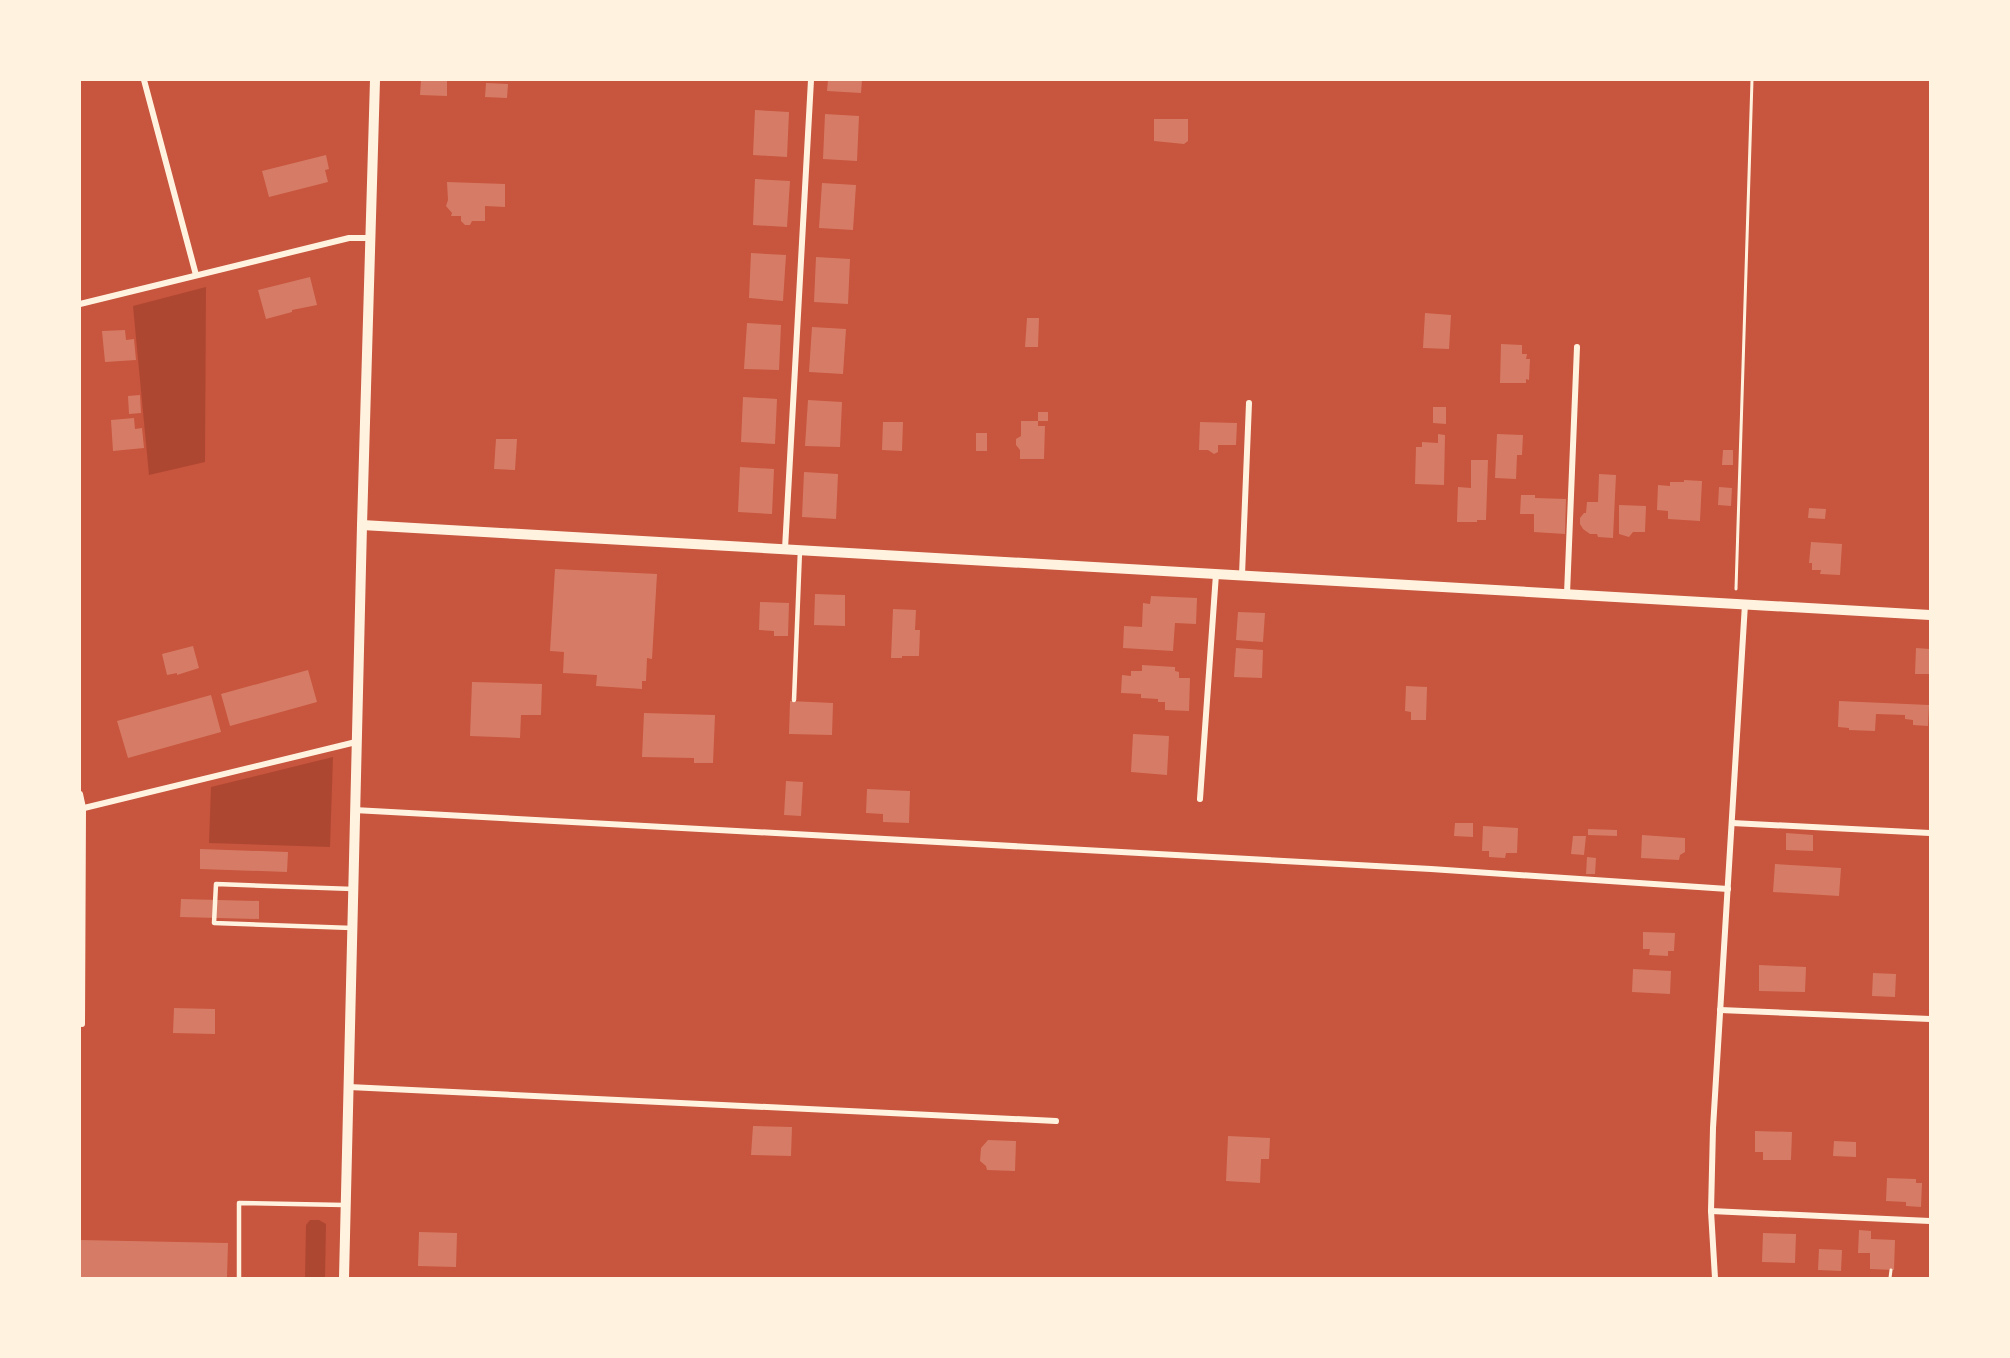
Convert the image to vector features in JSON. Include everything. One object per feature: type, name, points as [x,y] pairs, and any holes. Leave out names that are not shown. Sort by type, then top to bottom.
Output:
[{"type":"street","points":[[144,80],[196,275]]},
{"type":"street","points":[[344,1278],[354,810],[375,80]]},
{"type":"street","points":[[785,549],[811,80]]},
{"type":"street","points":[[80,304],[348,238],[370,238]]},
{"type":"street","points":[[1567,594],[1578,347]]},
{"type":"street","points":[[1242,575],[1249,403]]},
{"type":"street","points":[[362,525],[1930,615]]},
{"type":"street","points":[[1200,799],[1216,574]]},
{"type":"street","points":[[1714,1278],[1711,1211],[1712,1137],[1732,823],[1740,603]]},
{"type":"street","points":[[81,808],[356,742]]},
{"type":"street","points":[[80,794],[82,1024]]},
{"type":"street","points":[[354,810],[1431,868],[1728,889]]},
{"type":"street","points":[[1732,823],[1930,833]]},
{"type":"street","points":[[1720,1011],[1930,1018]]},
{"type":"street","points":[[349,1087],[1056,1121]]},
{"type":"street","points":[[1711,1211],[1930,1221]]},
{"type":"lane","points":[[794,700],[800,550]]},
{"type":"lane","points":[[352,928],[214,923],[216,884],[353,889]]},
{"type":"lane","points":[[239,1278],[240,1203],[346,1205]]},
{"type":"path","points":[[1740,603],[1752,80]]},
{"type":"path","points":[[1890,1278],[1891,1270]]},
{"type":"shaded area","points":[[206,287],[205,462],[149,475],[133,306]]},
{"type":"shaded area","points":[[333,757],[330,847],[209,843],[211,787]]},
{"type":"shaded area","points":[[310,1220],[319,1220],[326,1224],[325,1278],[305,1278],[306,1225]]},
{"type":"building","points":[[421,80],[447,80],[447,96],[420,95]]},
{"type":"building","points":[[828,80],[862,80],[861,93],[827,91]]},
{"type":"building","points":[[486,83],[508,84],[507,98],[485,97]]},
{"type":"building","points":[[755,110],[789,112],[787,157],[753,155]]},
{"type":"building","points":[[825,114],[859,116],[857,161],[823,159]]},
{"type":"building","points":[[1154,119],[1188,119],[1188,141],[1184,144],[1154,141]]},
{"type":"building","points":[[326,155],[329,169],[325,170],[328,182],[269,197],[262,171]]},
{"type":"building","points":[[755,179],[790,181],[787,227],[753,225]]},
{"type":"building","points":[[447,182],[505,184],[505,207],[485,206],[485,221],[472,221],[470,225],[465,225],[461,221],[461,216],[451,216],[452,213],[446,206]]},
{"type":"building","points":[[822,183],[856,185],[853,230],[819,228]]},
{"type":"building","points":[[751,253],[786,255],[783,301],[749,298]]},
{"type":"building","points":[[816,257],[850,259],[848,304],[814,302]]},
{"type":"building","points":[[310,277],[317,305],[266,319],[258,290]]},
{"type":"building","points":[[1425,313],[1451,315],[1449,349],[1423,348]]},
{"type":"building","points":[[1027,318],[1039,318],[1038,347],[1025,347]]},
{"type":"building","points":[[747,323],[781,325],[779,370],[744,369]]},
{"type":"building","points":[[812,327],[846,329],[843,374],[809,372]]},
{"type":"building","points":[[125,330],[126,340],[134,339],[136,360],[105,362],[102,331]]},
{"type":"building","points":[[1501,344],[1522,345],[1522,354],[1527,354],[1526,359],[1530,359],[1529,380],[1526,379],[1526,383],[1500,383]]},
{"type":"building","points":[[140,395],[141,413],[129,414],[128,396]]},
{"type":"building","points":[[743,397],[777,399],[775,444],[741,442]]},
{"type":"building","points":[[808,400],[842,402],[840,447],[805,446]]},
{"type":"building","points":[[1433,407],[1446,407],[1446,424],[1433,423]]},
{"type":"building","points":[[1038,412],[1048,412],[1048,421],[1038,421]]},
{"type":"building","points":[[134,418],[135,429],[142,428],[144,448],[113,451],[111,420]]},
{"type":"building","points":[[1021,421],[1038,421],[1038,426],[1045,426],[1044,459],[1020,459],[1016,439],[1021,436]]},
{"type":"building","points":[[883,422],[903,422],[902,451],[882,450]]},
{"type":"building","points":[[1200,422],[1237,423],[1236,445],[1218,445],[1218,452],[1214,454],[1208,450],[1199,450]]},
{"type":"building","points":[[976,433],[987,433],[987,451],[976,451]]},
{"type":"building","points":[[1438,434],[1445,435],[1444,485],[1415,484],[1416,447],[1422,447],[1422,442],[1438,443]]},
{"type":"building","points":[[1497,434],[1523,435],[1522,455],[1517,455],[1516,479],[1495,478]]},
{"type":"building","points":[[496,439],[517,439],[515,470],[494,469]]},
{"type":"building","points":[[1723,450],[1733,450],[1733,465],[1722,465]]},
{"type":"building","points":[[1471,460],[1488,460],[1486,520],[1457,522],[1458,487],[1471,488]]},
{"type":"building","points":[[740,467],[774,469],[772,514],[738,512]]},
{"type":"building","points":[[804,472],[838,474],[836,519],[802,517]]},
{"type":"building","points":[[1599,474],[1616,475],[1613,538],[1590,534],[1580,524],[1580,518],[1586,513],[1587,502],[1598,502]]},
{"type":"building","points":[[1684,480],[1702,481],[1700,521],[1668,519],[1668,511],[1657,510],[1658,485],[1670,486],[1670,482],[1684,482]]},
{"type":"building","points":[[1719,487],[1732,488],[1731,506],[1718,505]]},
{"type":"building","points":[[1521,495],[1566,499],[1565,534],[1534,532],[1534,514],[1520,514]]},
{"type":"building","points":[[1619,505],[1646,506],[1645,532],[1633,532],[1629,537],[1619,534]]},
{"type":"building","points":[[1809,508],[1826,509],[1825,519],[1808,518]]},
{"type":"building","points":[[1811,542],[1842,544],[1840,575],[1820,574],[1821,570],[1812,570],[1812,563],[1809,563]]},
{"type":"building","points":[[555,569],[657,574],[652,659],[647,658],[646,681],[642,681],[642,689],[596,686],[597,675],[563,673],[564,652],[550,651]]},
{"type":"building","points":[[815,594],[845,595],[845,626],[814,625]]},
{"type":"building","points":[[1151,596],[1197,598],[1196,624],[1175,623],[1173,651],[1123,648],[1124,626],[1142,627],[1143,603],[1150,604]]},
{"type":"building","points":[[760,602],[789,603],[788,636],[774,636],[774,631],[759,630]]},
{"type":"building","points":[[893,609],[916,610],[915,630],[920,630],[919,656],[891,658]]},
{"type":"building","points":[[1238,612],[1265,613],[1263,642],[1236,640]]},
{"type":"building","points":[[193,646],[199,668],[177,675],[177,673],[167,675],[162,654]]},
{"type":"building","points":[[1236,648],[1263,650],[1262,678],[1234,677]]},
{"type":"building","points":[[1916,648],[1930,649],[1930,674],[1915,674]]},
{"type":"building","points":[[1142,665],[1175,667],[1175,671],[1179,672],[1179,678],[1190,678],[1189,711],[1165,710],[1165,702],[1158,702],[1158,699],[1141,698],[1141,694],[1121,693],[1122,675],[1131,676],[1131,671],[1142,671]]},
{"type":"building","points":[[308,670],[317,702],[230,726],[221,694]]},
{"type":"building","points":[[472,682],[542,684],[541,715],[521,715],[520,738],[470,736]]},
{"type":"building","points":[[1406,686],[1427,687],[1426,720],[1411,720],[1411,712],[1405,711]]},
{"type":"building","points":[[211,695],[221,732],[128,758],[117,721]]},
{"type":"building","points":[[790,701],[833,703],[832,735],[789,734]]},
{"type":"building","points":[[1839,701],[1929,705],[1928,726],[1913,725],[1913,720],[1905,719],[1905,715],[1876,714],[1875,731],[1849,730],[1849,728],[1838,727]]},
{"type":"building","points":[[644,713],[715,715],[713,763],[694,763],[694,758],[642,757]]},
{"type":"building","points":[[1133,734],[1169,736],[1167,775],[1131,772]]},
{"type":"building","points":[[786,781],[803,782],[801,816],[784,815]]},
{"type":"building","points":[[867,789],[910,791],[909,823],[883,822],[883,814],[866,813]]},
{"type":"building","points":[[1455,823],[1473,823],[1473,837],[1454,836]]},
{"type":"building","points":[[1483,826],[1518,828],[1517,853],[1506,853],[1505,858],[1489,857],[1489,851],[1482,851]]},
{"type":"building","points":[[1588,829],[1617,830],[1617,836],[1588,835]]},
{"type":"building","points":[[1786,833],[1813,835],[1813,851],[1786,850]]},
{"type":"building","points":[[1642,835],[1685,838],[1685,852],[1680,855],[1679,860],[1641,858]]},
{"type":"building","points":[[1573,836],[1586,836],[1584,855],[1571,854]]},
{"type":"building","points":[[200,849],[288,852],[287,872],[200,869]]},
{"type":"building","points":[[1587,857],[1596,858],[1595,874],[1586,874]]},
{"type":"building","points":[[1775,864],[1841,868],[1839,896],[1773,892]]},
{"type":"building","points":[[181,899],[259,901],[259,919],[180,917]]},
{"type":"building","points":[[1643,932],[1675,933],[1674,951],[1668,951],[1668,956],[1649,955],[1650,949],[1643,949]]},
{"type":"building","points":[[1759,965],[1806,967],[1805,992],[1759,991]]},
{"type":"building","points":[[1633,969],[1671,971],[1670,994],[1632,992]]},
{"type":"building","points":[[1873,973],[1896,974],[1895,997],[1872,996]]},
{"type":"building","points":[[174,1008],[215,1009],[215,1034],[173,1033]]},
{"type":"building","points":[[753,1126],[792,1127],[791,1156],[751,1155]]},
{"type":"building","points":[[1755,1131],[1792,1132],[1791,1160],[1763,1160],[1763,1152],[1755,1152]]},
{"type":"building","points":[[1228,1136],[1270,1138],[1269,1159],[1261,1159],[1260,1183],[1226,1181]]},
{"type":"building","points":[[988,1140],[1016,1141],[1015,1171],[987,1170],[980,1161],[981,1148]]},
{"type":"building","points":[[1834,1141],[1856,1142],[1856,1157],[1833,1156]]},
{"type":"building","points":[[1887,1178],[1916,1179],[1916,1183],[1922,1183],[1921,1207],[1906,1206],[1906,1202],[1886,1201]]},
{"type":"building","points":[[1859,1230],[1871,1231],[1871,1239],[1895,1240],[1894,1270],[1870,1269],[1870,1253],[1858,1253]]},
{"type":"building","points":[[419,1232],[457,1233],[456,1267],[418,1266]]},
{"type":"building","points":[[1763,1233],[1796,1234],[1795,1263],[1762,1262]]},
{"type":"building","points":[[80,1240],[228,1243],[227,1278],[80,1278]]},
{"type":"building","points":[[1819,1249],[1842,1250],[1841,1271],[1818,1270]]}]
